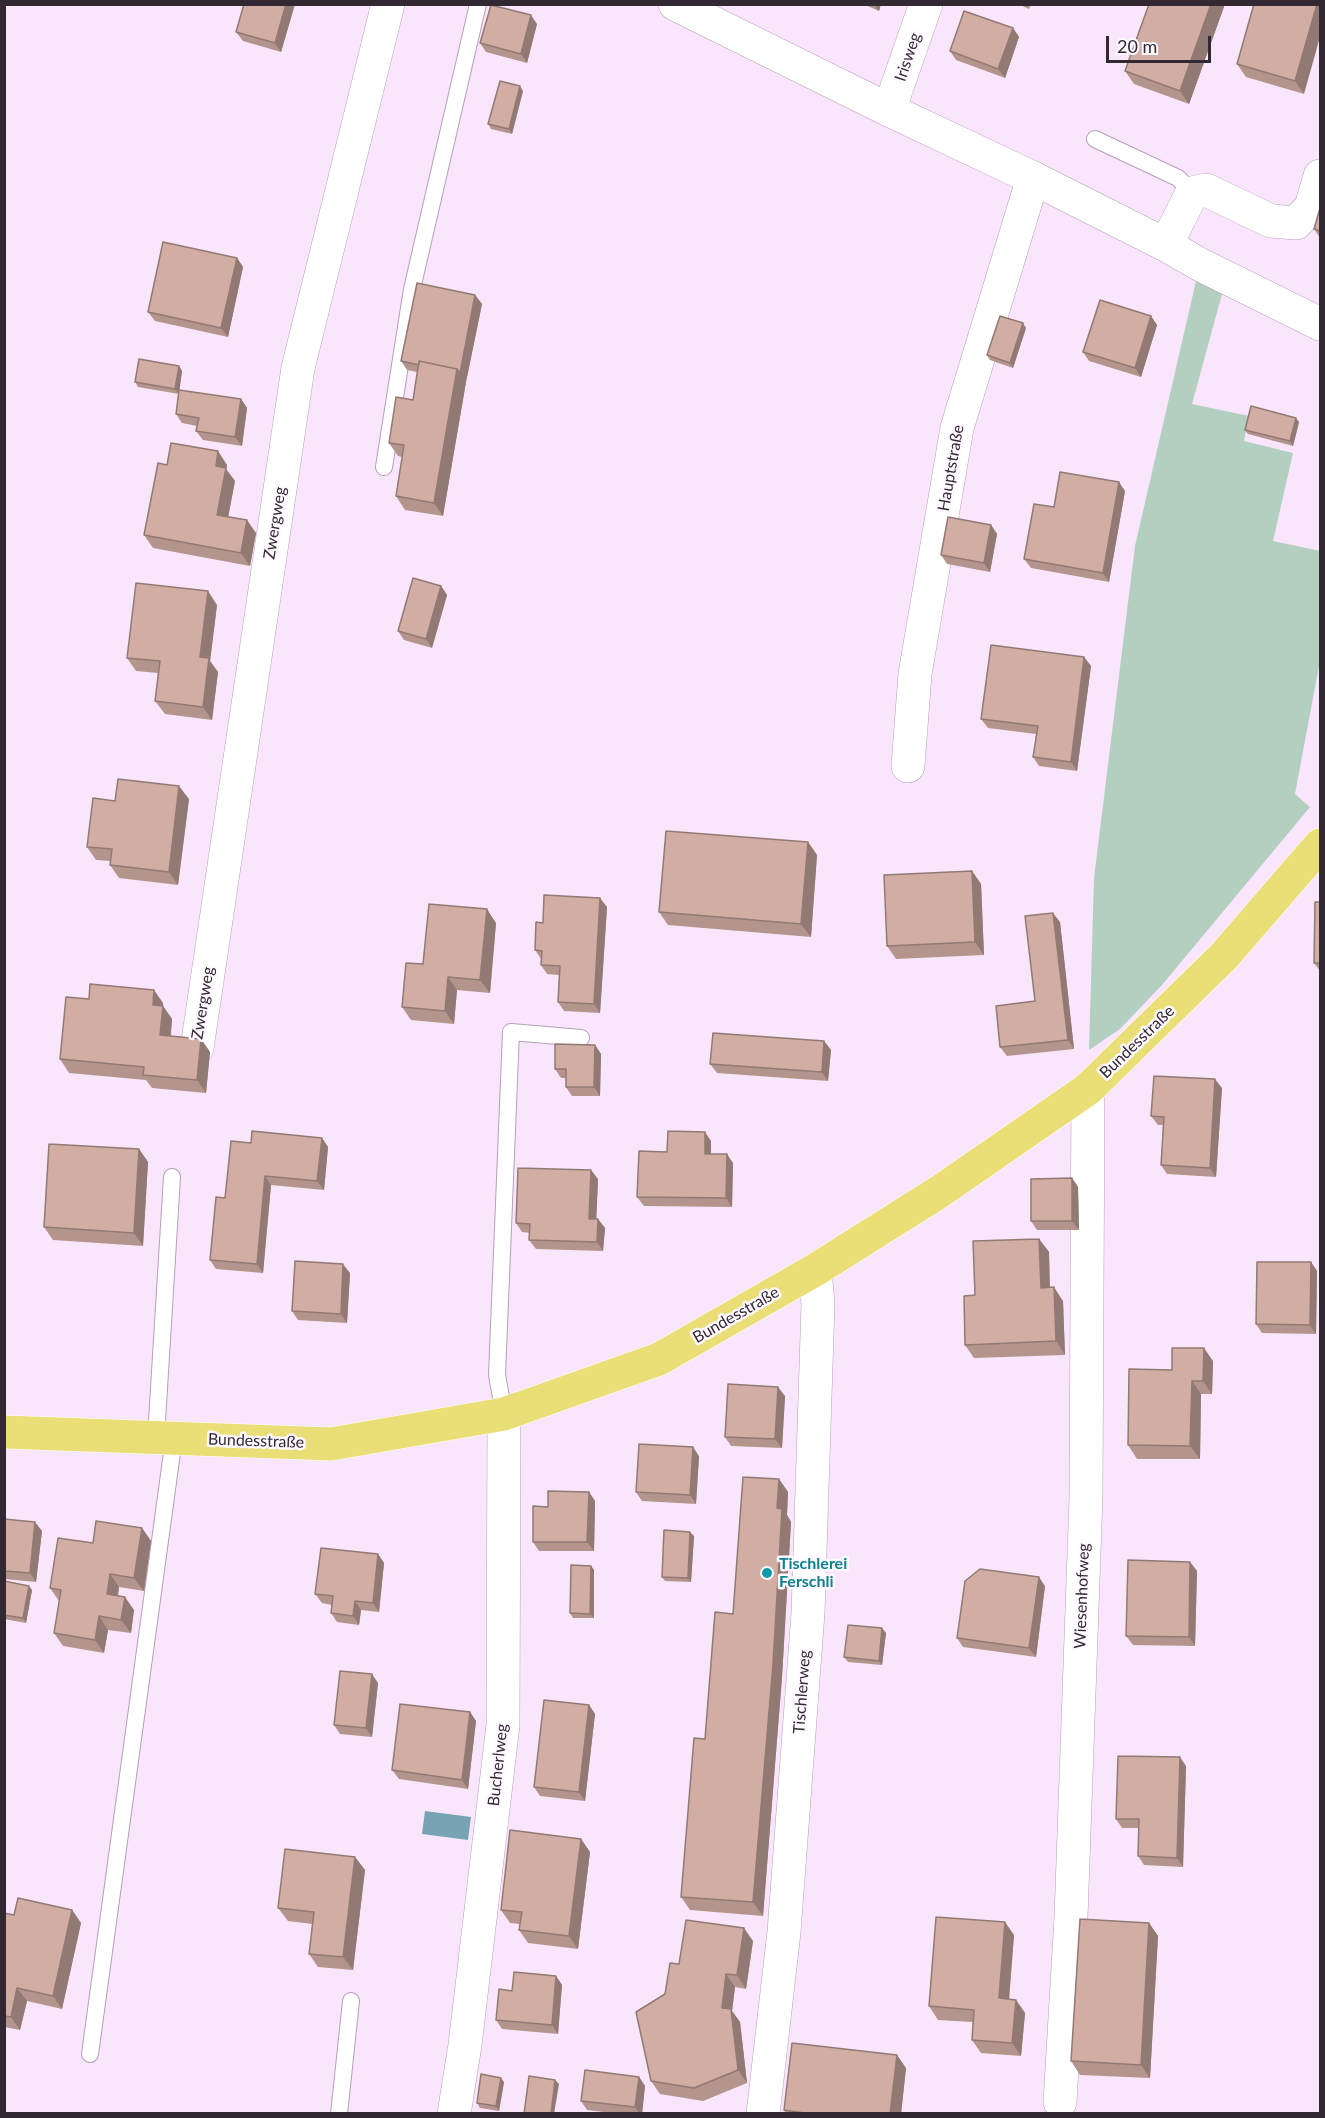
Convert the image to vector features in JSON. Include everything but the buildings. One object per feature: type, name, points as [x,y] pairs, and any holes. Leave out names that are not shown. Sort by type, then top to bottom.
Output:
[{"type":"main road","name":"Bundesstraße","points":[[4,1432],[331,1444],[504,1414],[659,1359],[815,1270],[939,1192],[1088,1089],[1224,956],[1320,845]]},
{"type":"street","name":"Zwergweg","points":[[196,1048],[298,368],[388,4]]},
{"type":"street","points":[[675,4],[1033,178],[1320,324]]},
{"type":"street","name":"Irisweg","points":[[889,110],[926,4]]},
{"type":"street","points":[[1166,245],[1191,193],[1206,190],[1271,221],[1296,223],[1311,207],[1320,176]]},
{"type":"street","name":"Hauptstraße","points":[[908,766],[915,674],[957,428],[1033,178]]},
{"type":"street","name":"Wiesenhofweg","points":[[1060,2102],[1071,1917],[1086,1497],[1088,1089]]},
{"type":"street","name":"Tischlerweg","points":[[763,2114],[784,1932],[808,1613],[818,1304],[815,1270]]},
{"type":"street","name":"Bucherlweg","points":[[454,2114],[465,2045],[503,1725],[504,1414]]},
{"type":"lane","points":[[384,467],[412,289],[478,4]]},
{"type":"lane","points":[[1095,139],[1178,178],[1191,193]]},
{"type":"lane","points":[[504,1414],[497,1375],[511,1032],[581,1038]]},
{"type":"lane","points":[[90,2054],[165,1438],[172,1177]]},
{"type":"lane","points":[[339,2114],[351,2001]]},
{"type":"green space","points":[[1196,281],[1222,294],[1192,404],[1249,416],[1244,441],[1293,453],[1273,541],[1320,551],[1320,661],[1295,794],[1310,807],[1162,985],[1120,1029],[1089,1050],[1094,878],[1135,546]]},
{"type":"water","points":[[425,1811],[471,1817],[468,1840],[422,1834]]},
{"type":"place","name":"Tischlerei Ferschli","points":[[767,1573]]}]
